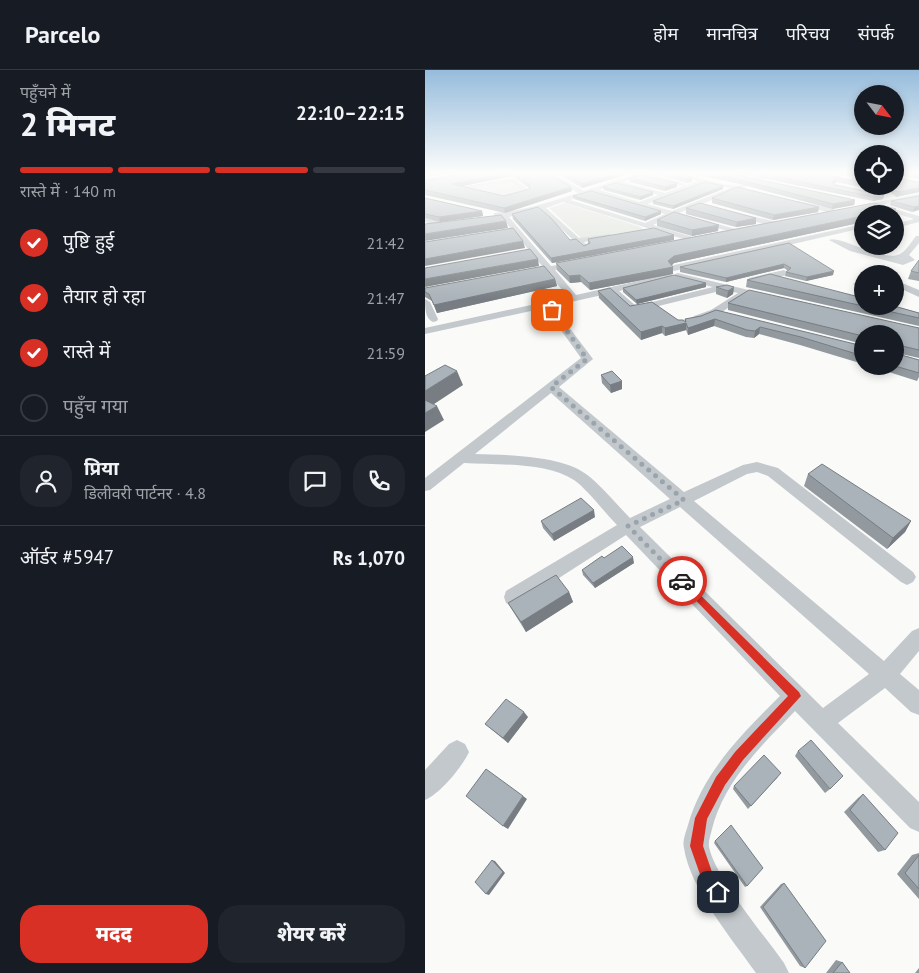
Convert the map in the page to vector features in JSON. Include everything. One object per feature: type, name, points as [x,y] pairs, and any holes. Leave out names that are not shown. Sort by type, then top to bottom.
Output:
[{"type":"street","points":[[497,215],[505,217]]},
{"type":"street","points":[[470,222],[512,215]]},
{"type":"street","points":[[553,215],[597,259]]},
{"type":"street","points":[[613,215],[693,240]]},
{"type":"street","points":[[647,225],[668,215]]},
{"type":"street","points":[[681,215],[739,231],[719,235]]},
{"type":"street","points":[[742,215],[775,224]]},
{"type":"street","points":[[809,216],[813,215]]},
{"type":"street","points":[[505,217],[511,232],[528,251],[548,268],[574,298]]},
{"type":"street","points":[[904,223],[919,219]]},
{"type":"street","points":[[425,220],[449,225],[425,228]]},
{"type":"street","points":[[759,227],[784,222]]},
{"type":"street","points":[[425,331],[613,290],[727,256],[854,228]]},
{"type":"street","points":[[637,232],[656,229]]},
{"type":"street","points":[[578,241],[617,235]]},
{"type":"street","points":[[425,302],[429,320],[567,290],[737,262],[854,235]]},
{"type":"street","points":[[674,244],[703,238]]},
{"type":"street","points":[[837,239],[853,248],[899,260],[919,238]]},
{"type":"street","points":[[719,250],[737,262]]},
{"type":"street","points":[[520,274],[607,257]]},
{"type":"street","points":[[673,273],[774,298]]},
{"type":"street","points":[[613,290],[634,309],[767,277],[784,277]]},
{"type":"street","points":[[904,287],[919,294]]},
{"type":"street","points":[[686,321],[715,312],[746,292]]},
{"type":"street","points":[[904,294],[919,298]]},
{"type":"street","points":[[654,303],[667,313]]},
{"type":"street","points":[[425,486],[587,359],[547,304]]},
{"type":"street","points":[[715,312],[733,317]]},
{"type":"street","points":[[551,387],[919,704]]},
{"type":"street","points":[[460,458],[550,465],[567,469],[581,477],[795,696],[919,819]]},
{"type":"street","points":[[513,597],[628,526],[743,470],[757,467],[773,472],[907,577]]},
{"type":"street","points":[[822,722],[885,675],[919,637]]},
{"type":"street","points":[[774,973],[707,876],[696,846],[701,818],[721,781],[749,744],[795,696]]},
{"type":"street","points":[[425,788],[457,752]]},
{"type":"shaded area","points":[[557,215],[603,215],[641,227],[643,230],[581,238]]},
{"type":"building","points":[[430,215],[452,215],[439,217]]},
{"type":"building","points":[[500,215],[506,221],[425,234],[425,224]]},
{"type":"building","points":[[513,215],[548,215],[570,240],[576,239],[584,246],[590,243],[588,239],[654,228],[674,235],[551,258]]},
{"type":"building","points":[[667,215],[685,215],[719,225],[692,230],[657,220]]},
{"type":"building","points":[[712,215],[745,215],[756,218],[737,222]]},
{"type":"building","points":[[810,215],[854,215],[854,218],[674,256],[668,261],[673,267],[589,283],[580,275],[569,276],[556,263]]},
{"type":"building","points":[[513,228],[523,241],[425,259],[425,242]]},
{"type":"building","points":[[789,243],[834,271],[807,277],[786,272],[791,268],[784,264],[726,278],[680,267]]},
{"type":"building","points":[[530,249],[538,259],[425,279],[425,268]]},
{"type":"building","points":[[919,260],[919,273],[911,271]]},
{"type":"building","points":[[544,266],[555,279],[434,305],[429,294],[425,292],[425,288]]},
{"type":"building","points":[[770,274],[854,296],[854,304],[747,280]]},
{"type":"building","points":[[674,275],[706,283],[636,300],[623,288]]},
{"type":"building","points":[[727,285],[734,287],[728,291],[716,287]]},
{"type":"building","points":[[610,288],[630,306],[652,302],[678,320],[686,322],[685,319],[701,316],[716,310],[854,344],[854,353],[801,337],[760,327],[755,331],[747,330],[715,319],[688,328],[686,323],[665,328],[662,326],[641,332],[598,291]]},
{"type":"building","points":[[749,290],[919,328],[919,350],[904,346],[904,325],[854,325],[854,334],[728,303]]},
{"type":"building","points":[[904,309],[919,313],[919,318],[904,315]]},
{"type":"building","points":[[904,356],[919,360],[919,373],[904,369]]},
{"type":"building","points":[[445,365],[457,371],[425,391],[425,376]]},
{"type":"building","points":[[612,371],[622,381],[610,385],[601,375]]},
{"type":"building","points":[[425,400],[437,406],[425,413]]},
{"type":"building","points":[[822,464],[911,521],[893,538],[808,474]]},
{"type":"building","points":[[581,498],[594,510],[552,534],[541,521]]},
{"type":"building","points":[[622,546],[633,557],[593,583],[582,570],[602,556],[604,558]]},
{"type":"building","points":[[556,575],[569,592],[521,622],[508,603]]},
{"type":"building","points":[[506,699],[524,712],[503,738],[485,724]]},
{"type":"building","points":[[811,740],[843,776],[830,789],[798,751]]},
{"type":"building","points":[[764,755],[781,773],[751,806],[734,786]]},
{"type":"building","points":[[486,769],[523,796],[503,826],[466,796]]},
{"type":"building","points":[[863,794],[898,833],[885,850],[850,810]]},
{"type":"building","points":[[731,825],[763,868],[747,886],[715,841]]},
{"type":"building","points":[[919,855],[919,889],[905,873]]},
{"type":"building","points":[[492,860],[503,872],[486,894],[475,882]]},
{"type":"building","points":[[784,883],[826,941],[805,968],[763,907]]},
{"type":"building","points":[[842,962],[850,973],[833,973]]},
{"type":"way so far","points":[[552,310],[587,359],[551,387],[684,500],[628,526],[682,581]]},
{"type":"route","points":[[682,581],[795,696],[739,756],[721,781],[701,818],[696,846],[707,876],[718,892]]}]
